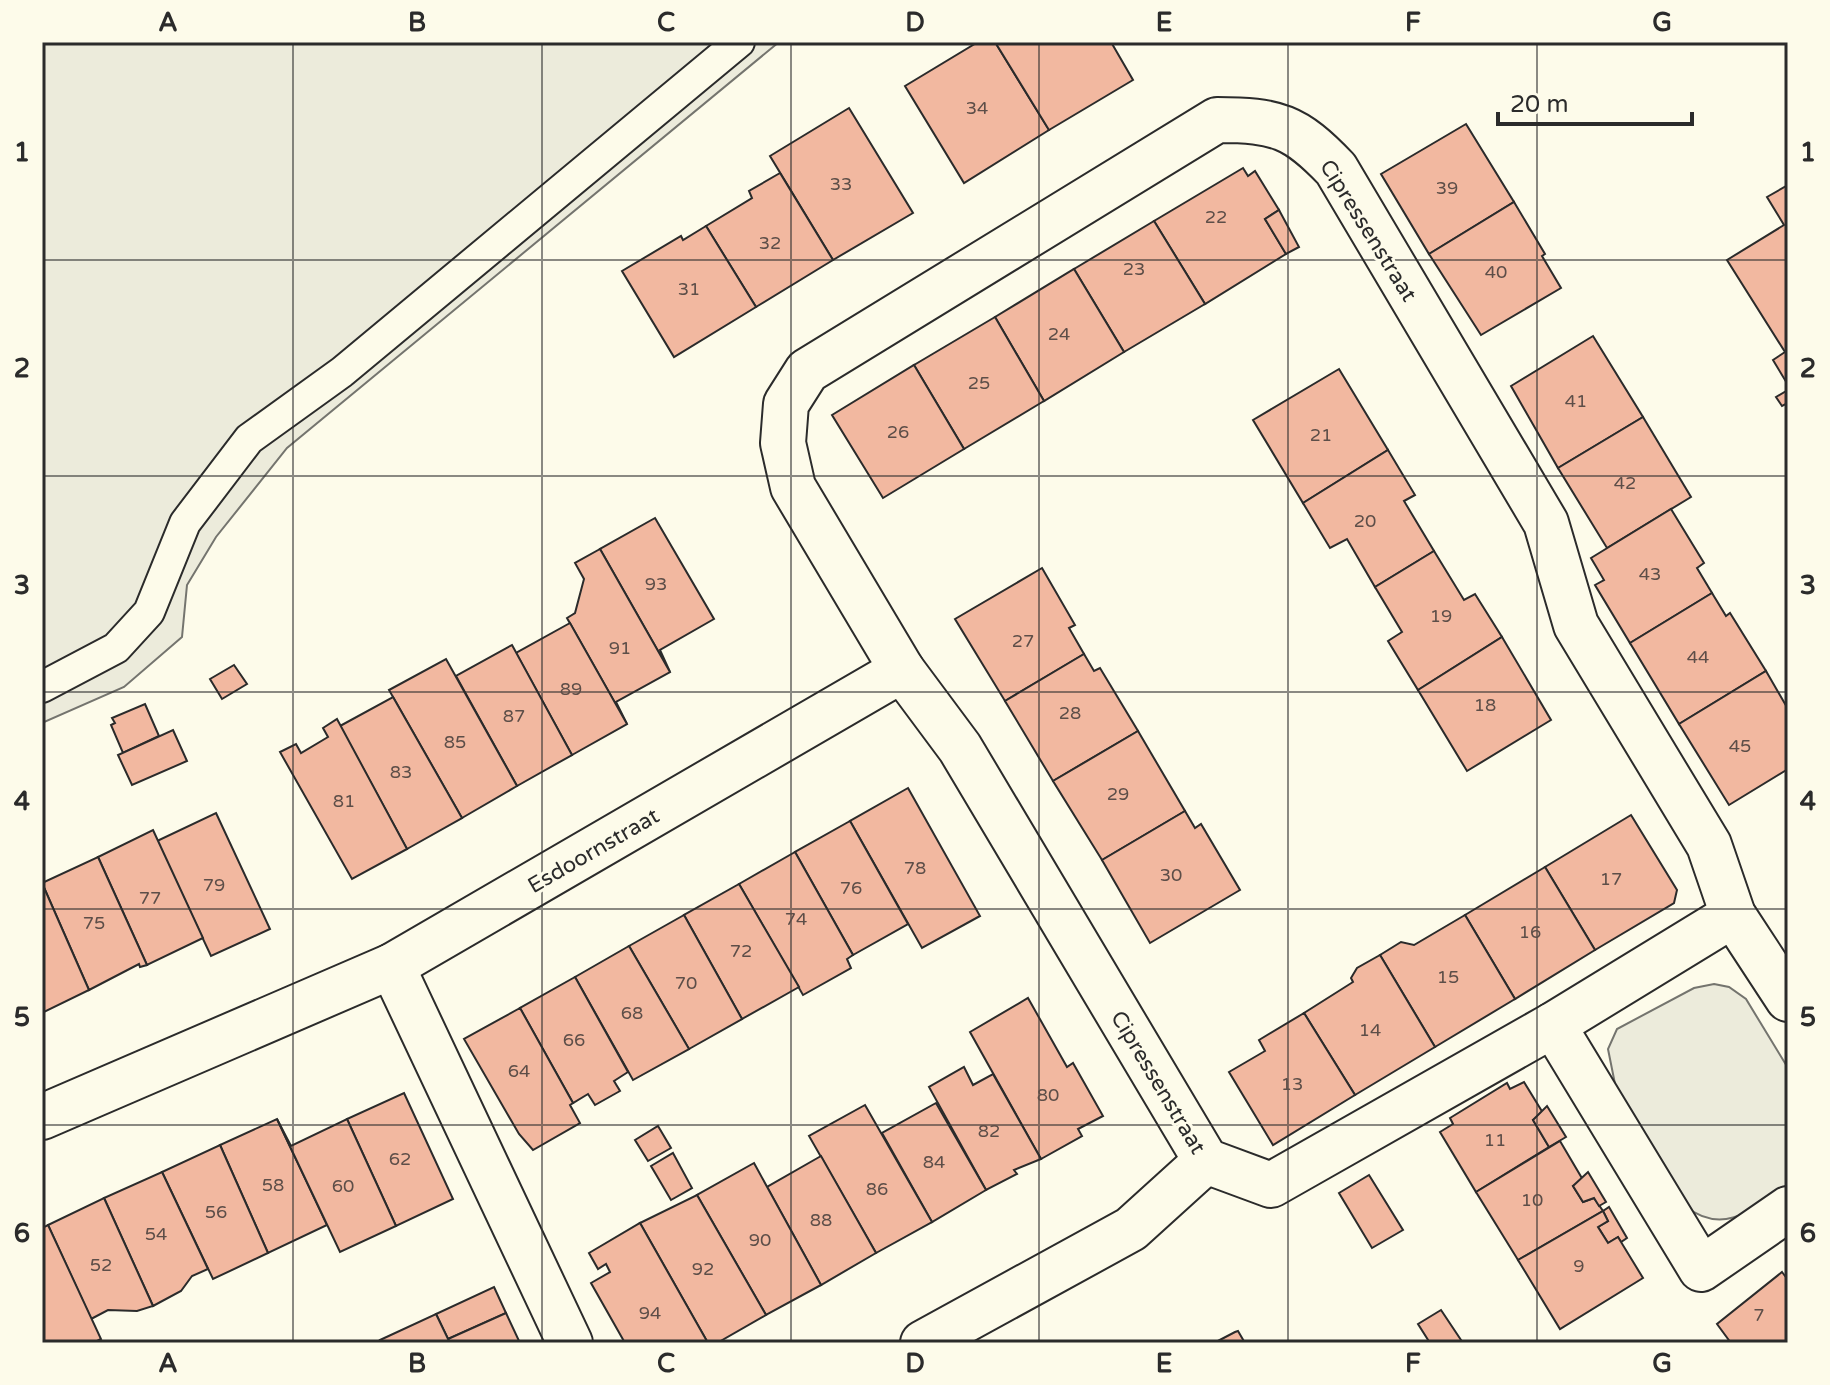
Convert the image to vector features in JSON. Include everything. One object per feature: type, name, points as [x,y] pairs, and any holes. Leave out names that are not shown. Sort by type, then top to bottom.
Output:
[{"type":"street","name":"Cipressenstraat","points":[[1733,915],[1553,1025],[1271,1185],[1206,1161],[960,748],[902,670],[793,487],[783,443],[786,404],[807,371],[1217,120],[1280,124],[1314,146],[1336,169],[1546,523],[1576,625],[1709,845],[1733,915],[1788,999]]},
{"type":"street","name":"Esdoornstraat","points":[[42,1117],[392,966],[902,670]]},
{"type":"street","points":[[392,966],[570,1343]]},
{"type":"street","points":[[1553,1025],[1701,1269],[1788,1209]]},
{"type":"street","points":[[923,1343],[1131,1229],[1206,1161]]},
{"type":"lane","points":[[42,687],[116,648],[149,612],[185,523],[249,439],[342,372],[739,42]]},
{"type":"shaded area","points":[[42,42],[779,42],[287,448],[216,537],[187,585],[182,637],[124,687],[42,723]]},
{"type":"shaded area","points":[[1714,984],[1729,987],[1746,999],[1788,1068],[1788,1184],[1751,1210],[1726,1219],[1699,1215],[1685,1206],[1616,1089],[1608,1049],[1617,1029],[1694,988]]},
{"type":"building","points":[[978,42],[995,42],[1049,130],[964,183],[905,86]]},
{"type":"building","points":[[995,42],[1111,42],[1133,80],[1049,130]]},
{"type":"building","points":[[849,108],[913,213],[833,260],[770,156]]},
{"type":"building","points":[[1466,124],[1514,202],[1429,254],[1381,174]]},
{"type":"building","points":[[1243,168],[1248,176],[1255,171],[1279,210],[1265,219],[1286,254],[1205,304],[1154,221]]},
{"type":"building","points":[[780,173],[833,260],[756,307],[706,226],[752,198],[749,191]]},
{"type":"building","points":[[1788,185],[1788,385],[1773,360],[1785,352],[1727,260],[1784,225],[1767,197]]},
{"type":"building","points":[[1514,202],[1561,288],[1481,335],[1429,254]]},
{"type":"building","points":[[1279,210],[1299,247],[1286,254],[1265,219]]},
{"type":"building","points":[[1154,221],[1205,304],[1124,352],[1074,269]]},
{"type":"building","points":[[706,226],[756,307],[674,357],[622,271],[681,236],[683,240]]},
{"type":"building","points":[[1074,269],[1124,352],[1044,401],[995,317]]},
{"type":"building","points":[[995,317],[1044,401],[964,449],[914,365]]},
{"type":"building","points":[[1593,336],[1643,417],[1558,468],[1511,386]]},
{"type":"building","points":[[914,365],[964,449],[883,498],[832,415]]},
{"type":"building","points":[[1339,369],[1388,450],[1303,503],[1253,420]]},
{"type":"building","points":[[1788,390],[1788,403],[1782,406],[1776,397]]},
{"type":"building","points":[[1643,417],[1691,497],[1607,548],[1558,468]]},
{"type":"building","points":[[1388,450],[1415,495],[1404,501],[1434,551],[1375,587],[1347,539],[1330,548],[1303,503]]},
{"type":"building","points":[[1671,509],[1704,563],[1697,568],[1712,593],[1630,643],[1595,585],[1604,580],[1591,558]]},
{"type":"building","points":[[655,518],[714,619],[660,650],[670,672],[600,549]]},
{"type":"building","points":[[600,549],[670,672],[616,702],[627,724],[567,618],[575,613],[584,579],[575,563]]},
{"type":"building","points":[[1434,551],[1464,600],[1475,594],[1502,637],[1418,690],[1388,641],[1402,632],[1375,587]]},
{"type":"building","points":[[1042,568],[1075,625],[1069,628],[1084,654],[1005,701],[955,619]]},
{"type":"building","points":[[1712,593],[1726,616],[1730,613],[1766,671],[1679,724],[1630,643]]},
{"type":"building","points":[[570,623],[627,724],[572,755],[516,653]]},
{"type":"building","points":[[1502,637],[1551,720],[1467,771],[1418,690]]},
{"type":"building","points":[[512,645],[572,755],[517,786],[456,676]]},
{"type":"building","points":[[1084,654],[1094,671],[1100,668],[1138,731],[1053,781],[1005,701]]},
{"type":"building","points":[[446,659],[517,786],[462,818],[389,690]]},
{"type":"building","points":[[234,665],[247,684],[222,699],[210,679]]},
{"type":"building","points":[[1766,671],[1788,709],[1788,769],[1729,805],[1679,724]]},
{"type":"building","points":[[393,697],[462,818],[407,849],[340,726]]},
{"type":"building","points":[[145,704],[159,736],[123,753],[111,725],[115,723],[112,718]]},
{"type":"building","points":[[337,719],[407,849],[352,879],[280,752],[296,744],[301,753],[328,737],[323,728]]},
{"type":"building","points":[[173,730],[187,761],[132,785],[118,755]]},
{"type":"building","points":[[1138,731],[1185,811],[1102,860],[1053,781]]},
{"type":"building","points":[[908,788],[980,916],[922,948],[850,821]]},
{"type":"building","points":[[1185,811],[1195,828],[1201,824],[1240,890],[1150,943],[1102,860]]},
{"type":"building","points":[[216,813],[270,929],[211,956],[157,841]]},
{"type":"building","points":[[1631,815],[1677,890],[1674,903],[1595,950],[1545,867]]},
{"type":"building","points":[[850,821],[908,924],[853,955],[795,852]]},
{"type":"building","points":[[153,830],[203,938],[147,965],[98,857]]},
{"type":"building","points":[[795,852],[853,955],[847,959],[851,968],[803,995],[739,884]]},
{"type":"building","points":[[98,857],[147,965],[140,967],[139,964],[89,990],[42,883]]},
{"type":"building","points":[[1545,867],[1595,950],[1515,999],[1465,915]]},
{"type":"building","points":[[42,883],[89,990],[42,1013]]},
{"type":"building","points":[[739,884],[799,987],[742,1019],[684,915]]},
{"type":"building","points":[[684,915],[742,1019],[689,1049],[629,946]]},
{"type":"building","points":[[1465,915],[1515,999],[1435,1047],[1380,955],[1401,942],[1414,945]]},
{"type":"building","points":[[629,946],[689,1049],[633,1080],[575,977]]},
{"type":"building","points":[[1380,955],[1435,1047],[1355,1095],[1304,1013],[1353,982],[1351,978],[1357,968]]},
{"type":"building","points":[[575,977],[628,1072],[614,1081],[620,1091],[595,1105],[588,1094],[573,1103],[520,1008]]},
{"type":"building","points":[[1028,998],[1067,1067],[1073,1063],[1103,1116],[1078,1129],[1082,1136],[1041,1159],[970,1032]]},
{"type":"building","points":[[520,1008],[573,1103],[570,1105],[580,1123],[533,1150],[519,1134],[464,1039]]},
{"type":"building","points":[[1304,1013],[1355,1095],[1273,1145],[1229,1072],[1265,1051],[1259,1040]]},
{"type":"building","points":[[964,1067],[973,1085],[993,1074],[1041,1159],[1014,1170],[1017,1174],[986,1190],[929,1087]]},
{"type":"building","points":[[1524,1082],[1543,1113],[1533,1120],[1549,1147],[1476,1192],[1440,1132],[1453,1124],[1450,1118],[1507,1083],[1510,1089]]},
{"type":"building","points":[[404,1093],[453,1199],[396,1226],[347,1119]]},
{"type":"building","points":[[936,1103],[986,1190],[932,1222],[882,1133]]},
{"type":"building","points":[[865,1105],[932,1222],[876,1253],[809,1136]]},
{"type":"building","points":[[1547,1106],[1566,1137],[1549,1147],[1533,1120]]},
{"type":"building","points":[[277,1119],[327,1225],[268,1253],[220,1145]]},
{"type":"building","points":[[277,1119],[291,1146],[347,1119],[396,1226],[340,1252]]},
{"type":"building","points":[[658,1126],[671,1148],[648,1161],[635,1140]]},
{"type":"building","points":[[1560,1141],[1583,1180],[1573,1186],[1583,1202],[1594,1198],[1603,1211],[1518,1260],[1476,1192]]},
{"type":"building","points":[[220,1145],[268,1253],[213,1279],[162,1172]]},
{"type":"building","points":[[673,1153],[692,1188],[671,1200],[651,1166]]},
{"type":"building","points":[[821,1156],[876,1253],[821,1285],[767,1187]]},
{"type":"building","points":[[754,1163],[821,1285],[766,1315],[697,1195]]},
{"type":"building","points":[[162,1172],[208,1269],[192,1276],[181,1291],[153,1306],[104,1198]]},
{"type":"building","points":[[1588,1172],[1606,1202],[1599,1206],[1594,1198],[1583,1202],[1573,1186]]},
{"type":"building","points":[[1369,1175],[1403,1230],[1372,1248],[1339,1193]]},
{"type":"building","points":[[697,1195],[766,1315],[717,1343],[708,1343],[640,1223]]},
{"type":"building","points":[[104,1198],[153,1306],[137,1311],[108,1310],[91,1319],[48,1225]]},
{"type":"building","points":[[1609,1207],[1627,1238],[1621,1242],[1618,1237],[1608,1243],[1598,1227],[1608,1221],[1603,1211]]},
{"type":"building","points":[[1603,1211],[1608,1221],[1598,1227],[1608,1243],[1618,1237],[1643,1278],[1560,1329],[1518,1260]]},
{"type":"building","points":[[640,1223],[708,1343],[625,1343],[591,1283],[610,1272],[606,1264],[598,1269],[589,1253]]},
{"type":"building","points":[[48,1225],[101,1339],[93,1343],[42,1343],[42,1228]]},
{"type":"building","points":[[1782,1272],[1788,1280],[1788,1343],[1731,1343],[1717,1324]]},
{"type":"building","points":[[494,1287],[506,1313],[448,1339],[436,1314]]},
{"type":"building","points":[[1441,1310],[1463,1343],[1430,1343],[1418,1324]]},
{"type":"building","points":[[506,1313],[520,1343],[450,1343],[448,1339]]},
{"type":"building","points":[[436,1314],[450,1343],[382,1343],[380,1340]]},
{"type":"building","points":[[1238,1331],[1245,1343],[1214,1343],[1235,1332]]}]
